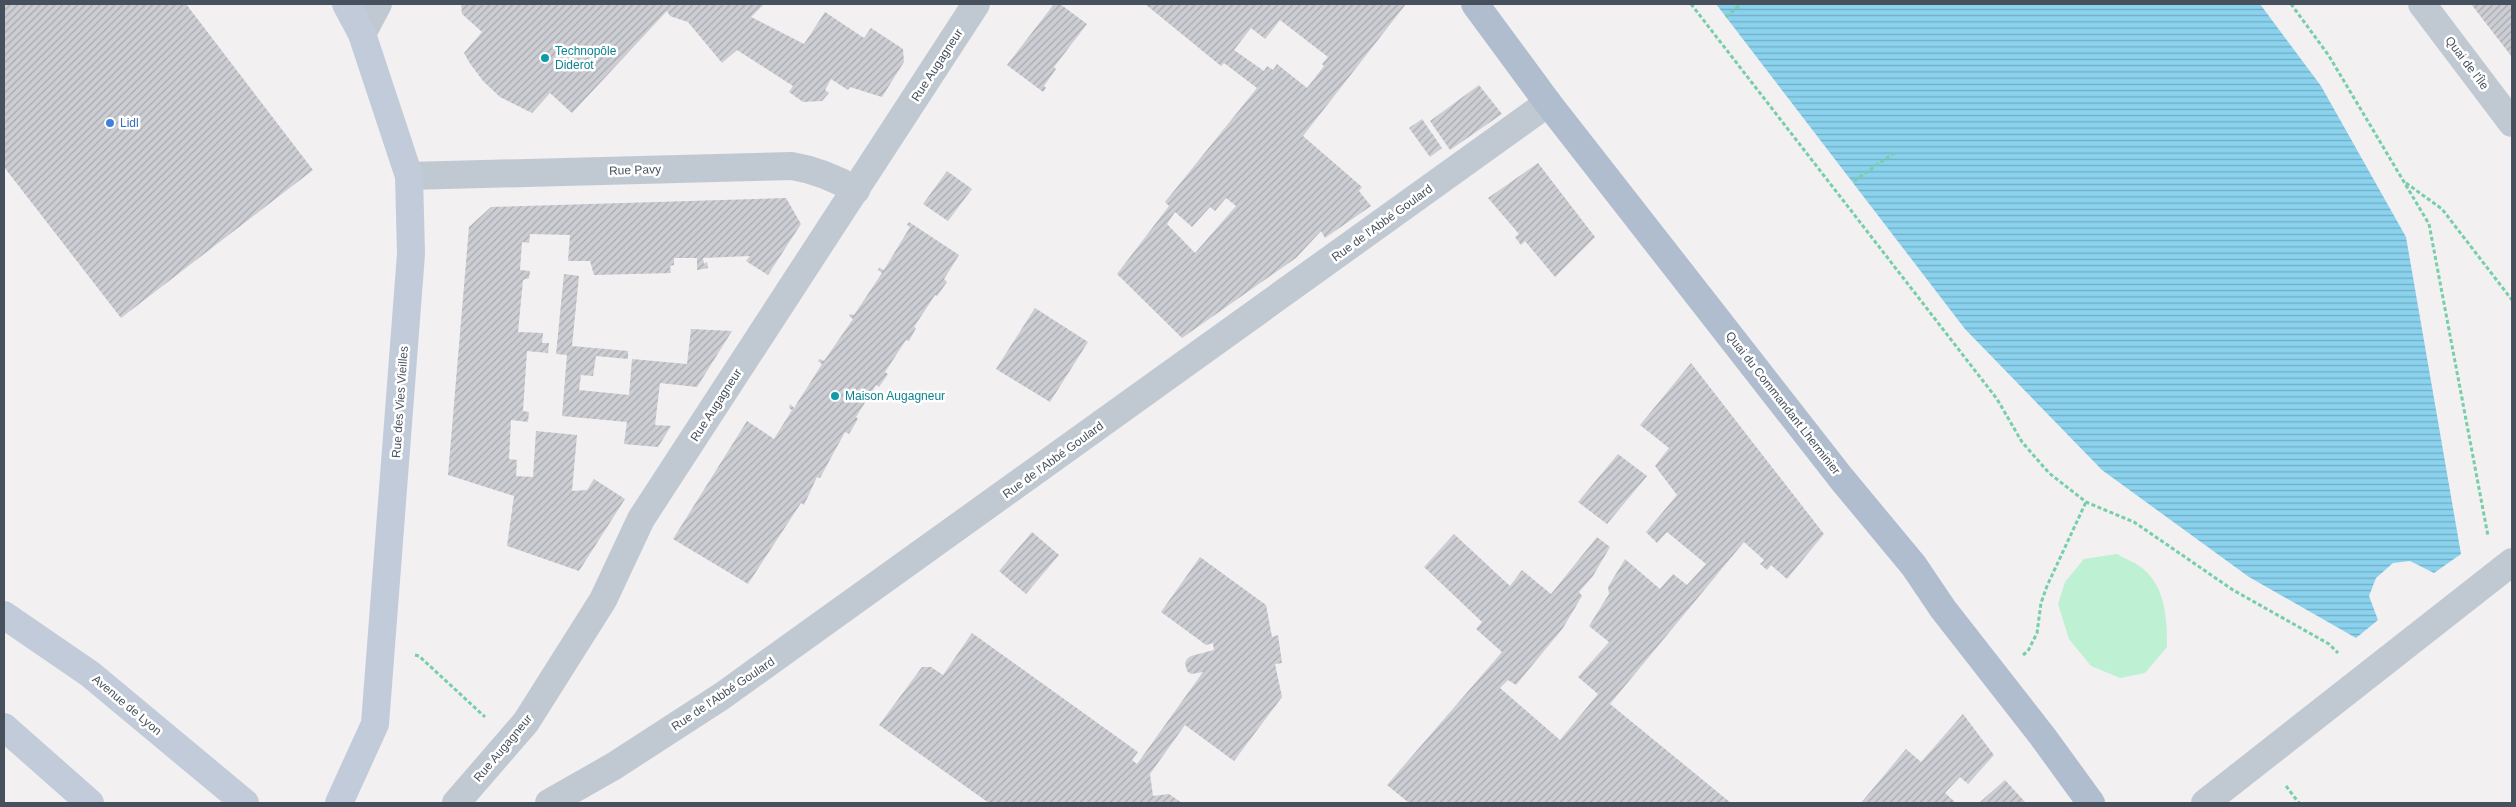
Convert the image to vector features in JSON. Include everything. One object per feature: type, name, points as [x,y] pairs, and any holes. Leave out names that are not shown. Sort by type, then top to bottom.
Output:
[{"type":"main road","name":"Quai du Commandant Lherminier","points":[[1475,4],[1548,103],[1841,478],[1914,566],[1943,609],[1998,677],[2091,803]]},
{"type":"street","name":"Rue des Vies Vieilles","points":[[338,803],[374,724],[411,254],[409,176],[362,34],[346,4]]},
{"type":"street","points":[[362,34],[378,4]]},
{"type":"street","name":"Rue Augagneur","points":[[456,803],[526,722],[603,600],[641,519],[976,4]]},
{"type":"street","name":"Quai de l'Île","points":[[2422,4],[2512,123]]},
{"type":"street","name":"Rue de l'Abbé Goulard","points":[[549,803],[614,766],[722,696],[1548,103]]},
{"type":"street","name":"Rue Pavy","points":[[409,176],[792,166],[810,169],[834,177],[856,190]]},
{"type":"street","points":[[2205,803],[2512,562]]},
{"type":"street","name":"Avenue de Lyon","points":[[4,615],[90,674],[245,803]]},
{"type":"street","points":[[4,727],[90,803]]},
{"type":"path","points":[[1691,4],[1997,399],[2022,442],[2049,473],[2086,502],[2134,522],[2234,590],[2329,644],[2340,655]]},
{"type":"path","points":[[1726,16],[1741,4]]},
{"type":"path","points":[[2291,4],[2329,56],[2429,224],[2488,535],[2487,542]]},
{"type":"path","points":[[1854,181],[1894,154]]},
{"type":"path","points":[[2404,182],[2442,209],[2512,300]]},
{"type":"path","points":[[1998,677],[2028,651],[2037,633],[2041,603],[2047,586],[2086,502]]},
{"type":"path","points":[[380,648],[419,656],[511,741]]},
{"type":"green space","points":[[2117,554],[2142,568],[2156,584],[2164,604],[2167,636],[2167,647],[2145,673],[2120,678],[2091,666],[2069,639],[2058,604],[2065,582],[2084,559]]},
{"type":"water","points":[[1716,4],[2260,4],[2321,86],[2406,237],[2461,554],[2434,573],[2410,561],[2393,563],[2376,578],[2369,596],[2378,620],[2356,638],[2249,577],[2102,470],[1965,329]]},
{"type":"building","points":[[4,4],[186,4],[313,170],[121,318],[4,167]]},
{"type":"building","points":[[461,4],[764,4],[751,17],[804,44],[825,12],[864,38],[871,28],[903,49],[904,62],[882,97],[850,87],[848,90],[831,79],[825,90],[829,93],[822,101],[803,102],[789,92],[793,86],[737,50],[722,63],[688,22],[670,16],[667,11],[572,113],[550,93],[532,113],[500,97],[483,81],[469,62],[464,53],[482,32],[462,14]]},
{"type":"building","points":[[1054,4],[1060,4],[1087,24],[1054,67],[1056,69],[1044,86],[1046,88],[1043,92],[1007,65]]},
{"type":"building","points":[[1145,4],[1406,4],[1303,136],[1362,187],[1359,191],[1371,206],[1325,238],[1321,231],[1296,258],[1182,338],[1117,274],[1169,206],[1165,202],[1257,88],[1224,63],[1221,66]],"holes":[[[1280,20],[1328,57],[1322,64],[1324,66],[1307,88],[1277,64],[1273,70],[1267,66],[1264,71],[1234,50],[1251,28],[1265,39]],[[1226,198],[1236,206],[1195,253],[1167,224],[1175,212],[1192,227],[1210,207],[1215,211]]]},
{"type":"building","points":[[2471,4],[2512,4],[2512,57]]},
{"type":"building","points":[[1479,85],[1502,114],[1450,150],[1430,121]]},
{"type":"building","points":[[1422,119],[1442,148],[1430,157],[1409,128]]},
{"type":"building","points":[[1538,163],[1595,237],[1555,277],[1525,241],[1521,245],[1515,237],[1519,234],[1488,198]]},
{"type":"building","points":[[947,171],[972,189],[948,221],[923,204]]},
{"type":"building","points":[[786,198],[801,224],[768,275],[746,261],[750,256],[703,258],[704,264],[707,262],[708,268],[697,270],[697,258],[674,258],[674,265],[670,266],[671,273],[594,275],[590,261],[568,261],[570,235],[530,234],[529,243],[522,242],[520,270],[530,271],[529,278],[523,280],[518,332],[543,333],[542,343],[549,343],[548,353],[527,351],[523,411],[529,412],[528,422],[511,420],[509,459],[517,460],[516,476],[533,477],[536,431],[577,435],[572,491],[587,490],[594,479],[625,499],[579,571],[507,546],[514,496],[448,475],[469,227],[491,207]]},
{"type":"building","name":"Maison Augagneur","points":[[909,222],[959,255],[944,279],[947,282],[937,296],[935,295],[914,327],[916,328],[909,341],[906,340],[885,372],[888,374],[879,387],[876,385],[856,417],[858,419],[849,434],[845,432],[820,478],[817,477],[804,505],[801,503],[748,584],[673,539],[747,421],[774,439],[792,410],[789,408],[790,404],[794,408],[822,364],[818,361],[820,359],[824,361],[853,319],[849,316],[850,314],[854,315],[882,273],[878,270],[879,268],[884,270],[910,227],[907,225]]},
{"type":"building","points":[[564,274],[579,276],[572,346],[628,351],[628,359],[596,356],[593,376],[581,375],[579,390],[629,395],[632,359],[687,364],[691,329],[732,331],[697,387],[660,383],[655,425],[671,426],[658,447],[624,444],[627,422],[562,416],[567,355],[556,354]]},
{"type":"building","points":[[1035,308],[1088,342],[1050,402],[996,369]]},
{"type":"building","points":[[1691,363],[1824,534],[1787,579],[1771,565],[1767,570],[1760,564],[1764,560],[1744,542],[1610,704],[1731,803],[1409,803],[1387,785],[1502,652],[1476,629],[1482,622],[1424,567],[1454,534],[1510,586],[1522,570],[1551,594],[1597,537],[1610,547],[1593,576],[1579,592],[1582,596],[1563,628],[1516,685],[1508,680],[1500,688],[1560,740],[1598,694],[1578,677],[1609,642],[1589,626],[1609,594],[1608,587],[1625,559],[1660,589],[1673,574],[1687,585],[1706,564],[1667,532],[1657,543],[1646,532],[1677,495],[1655,466],[1669,448],[1640,425]]},
{"type":"building","points":[[1618,454],[1647,476],[1607,524],[1578,502]]},
{"type":"building","points":[[1032,532],[1059,555],[1026,594],[999,571]]},
{"type":"building","points":[[1200,557],[1266,605],[1272,637],[1278,635],[1282,663],[1275,664],[1282,697],[1234,761],[1185,725],[1150,774],[1153,796],[1169,794],[1182,803],[989,803],[879,725],[922,667],[931,667],[943,675],[972,633],[1138,752],[1132,760],[1137,764],[1203,672],[1191,674],[1187,671],[1185,663],[1187,659],[1191,656],[1214,650],[1213,643],[1206,645],[1161,612]]},
{"type":"building","points":[[1963,714],[1994,755],[1968,784],[1960,777],[1945,793],[1956,803],[1861,803],[1906,749],[1921,762]]},
{"type":"building","points":[[2005,780],[2026,803],[1979,803]]},
{"type":"place","name":"Technopôle Diderot","points":[[545,58]]},
{"type":"place","name":"Lidl","points":[[110,123]]},
{"type":"place","name":"Maison Augagneur","points":[[835,396]]}]
